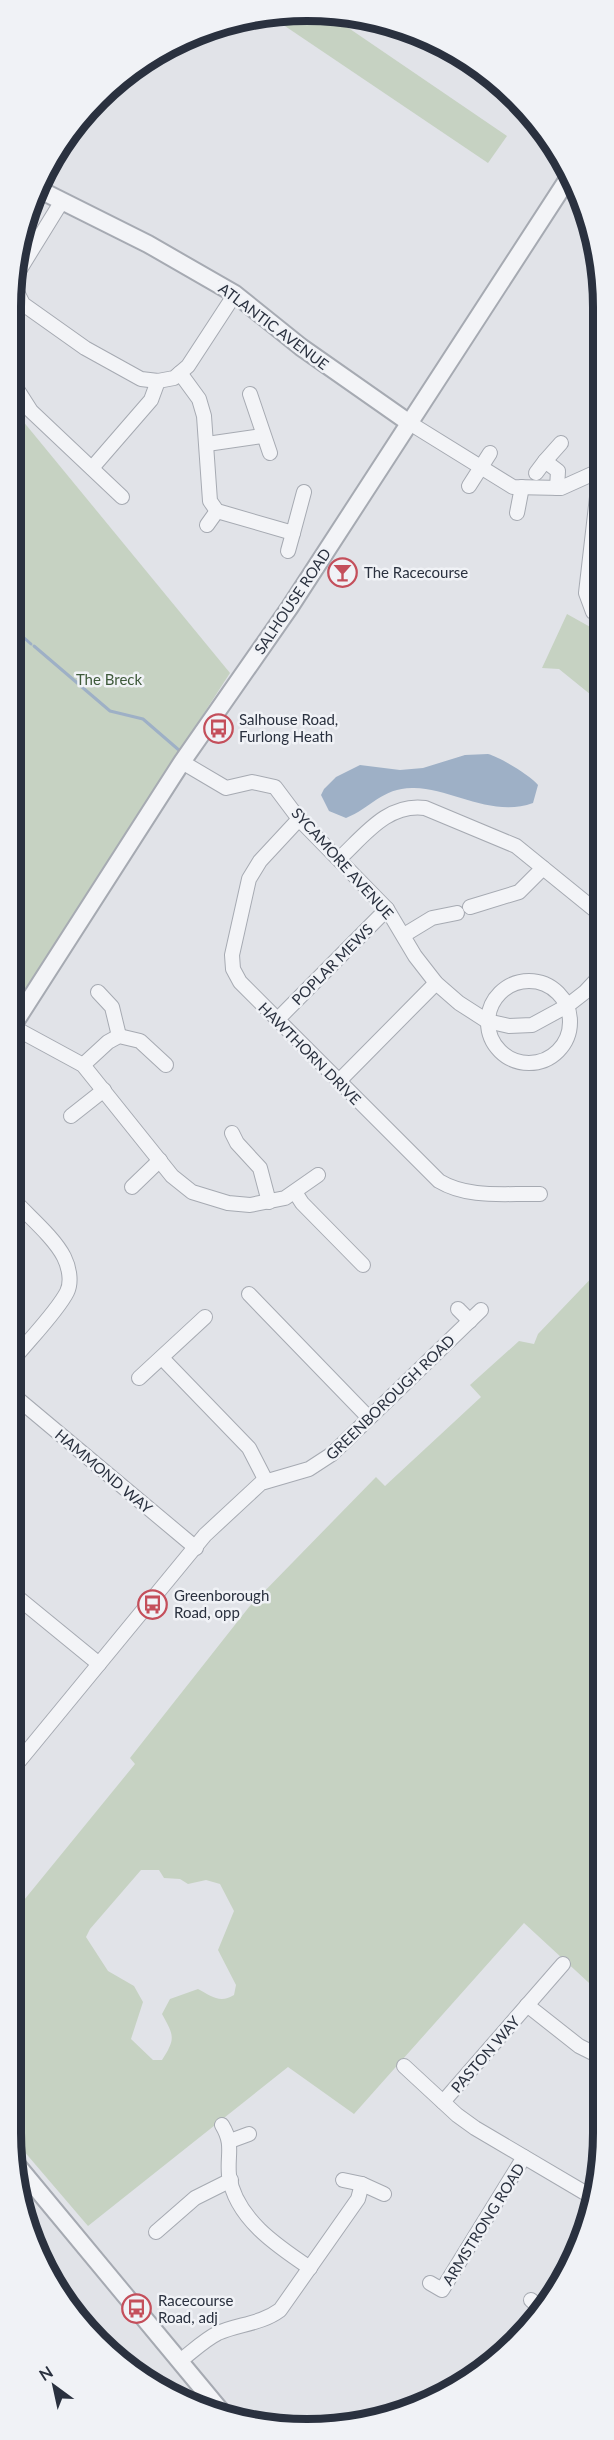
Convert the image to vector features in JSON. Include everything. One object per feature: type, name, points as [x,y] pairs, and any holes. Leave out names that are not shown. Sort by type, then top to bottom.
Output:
[{"type":"street","name":"SALHOUSE ROAD","points":[[21,1013],[182,762],[290,607],[565,183]]},
{"type":"street","name":"ATLANTIC AVENUE","points":[[45,193],[148,244],[235,294],[301,347],[408,422]]},
{"type":"street","points":[[24,262],[62,201]]},
{"type":"street","points":[[21,301],[85,348],[141,379],[158,381],[174,378],[188,366],[235,294]]},
{"type":"street","points":[[180,373],[199,399],[204,416],[210,501],[217,511],[293,533]]},
{"type":"street","points":[[92,468],[151,400],[158,381]]},
{"type":"street","points":[[250,394],[262,436],[270,453]]},
{"type":"street","points":[[21,395],[31,411],[122,497]]},
{"type":"street","points":[[408,422],[513,487],[557,488],[593,474]]},
{"type":"street","points":[[207,444],[262,436]]},
{"type":"street","points":[[536,473],[561,443]]},
{"type":"street","points":[[469,486],[490,453]]},
{"type":"street","points":[[545,461],[558,471],[557,488]]},
{"type":"street","points":[[517,513],[522,487]]},
{"type":"street","points":[[288,551],[304,492]]},
{"type":"street","points":[[207,525],[217,511]]},
{"type":"street","points":[[593,532],[586,593],[593,612]]},
{"type":"street","name":"SYCAMORE AVENUE","points":[[182,762],[226,788],[252,782],[275,788],[299,819],[387,909],[436,983],[459,1003],[487,1021],[509,1026],[532,1025],[567,1006],[593,984]]},
{"type":"street","points":[[339,859],[380,821],[393,812],[411,806],[438,813],[516,846],[593,909]]},
{"type":"street","name":"HAWTHORN DRIVE","points":[[299,819],[254,870],[249,879],[232,954],[233,969],[240,982],[431,1175],[447,1186],[469,1193],[540,1194]]},
{"type":"street","points":[[470,907],[519,892],[543,868]]},
{"type":"street","name":"POPLAR MEWS","points":[[277,1020],[387,909]]},
{"type":"street","points":[[404,935],[432,918],[457,913]]},
{"type":"street","points":[[525,980],[543,983],[557,992],[567,1006],[570,1023],[566,1041],[554,1054],[538,1062],[513,1060],[500,1051],[490,1037],[487,1021],[491,1004],[509,985],[525,980]]},
{"type":"street","points":[[339,1081],[436,983]]},
{"type":"street","points":[[98,992],[112,1007],[119,1036]]},
{"type":"street","points":[[21,1032],[83,1065],[160,1160],[181,1184],[192,1192],[210,1199],[250,1205],[269,1202],[300,1188],[318,1175]]},
{"type":"street","points":[[83,1065],[108,1042],[119,1036],[140,1041],[166,1065]]},
{"type":"street","points":[[71,1116],[104,1090]]},
{"type":"street","points":[[232,1132],[237,1143],[260,1168],[269,1202]]},
{"type":"street","points":[[132,1187],[160,1160]]},
{"type":"street","points":[[296,1173],[302,1203],[363,1265]]},
{"type":"street","points":[[21,1208],[60,1249],[69,1268],[70,1282],[67,1292],[21,1350]]},
{"type":"street","points":[[249,1294],[369,1418]]},
{"type":"street","points":[[458,1309],[470,1321]]},
{"type":"street","name":"GREENBOROUGH ROAD","points":[[21,1759],[205,1535],[253,1489],[266,1481],[297,1474],[320,1463],[481,1310]]},
{"type":"street","points":[[140,1378],[205,1317]]},
{"type":"street","points":[[162,1358],[249,1448],[266,1481]]},
{"type":"street","name":"HAMMOND WAY","points":[[21,1402],[196,1548]]},
{"type":"street","points":[[21,1600],[99,1664]]},
{"type":"street","name":"PASTON WAY","points":[[443,2102],[563,1965]]},
{"type":"street","name":"PASTON WAY","points":[[527,2005],[579,2046],[593,2053]]},
{"type":"street","name":"ARMSTRONG ROAD","points":[[404,2066],[475,2128],[587,2194]]},
{"type":"street","points":[[222,2125],[230,2140],[231,2180],[243,2208],[253,2223],[310,2268]]},
{"type":"street","points":[[230,2140],[249,2134]]},
{"type":"street","name":"ARMSTRONG ROAD","points":[[442,2290],[525,2157]]},
{"type":"street","points":[[23,2173],[215,2404]]},
{"type":"street","points":[[156,2232],[195,2198],[231,2180]]},
{"type":"street","points":[[343,2180],[362,2184],[384,2193]]},
{"type":"street","points":[[180,2361],[219,2333],[255,2323],[275,2314],[358,2199],[362,2184]]},
{"type":"green space","points":[[280,22],[341,23],[507,136],[488,163]]},
{"type":"green space","name":"The Breck","points":[[21,419],[230,673],[21,996]]},
{"type":"green space","points":[[567,614],[593,629],[593,697],[559,669],[542,668]]},
{"type":"green space","points":[[593,1276],[593,1987],[524,1923],[354,2114],[288,2067],[88,2226],[22,2149],[21,1904],[135,1764],[130,1758],[249,1607],[376,1477],[385,1486],[481,1397],[470,1385],[519,1341],[534,1344],[538,1334]],"holes":[[[141,1870],[159,1870],[164,1878],[180,1879],[188,1884],[206,1880],[220,1884],[234,1911],[218,1950],[236,1985],[234,1995],[229,1998],[216,1998],[198,1989],[170,1999],[162,2014],[171,2032],[170,2047],[162,2060],[153,2060],[131,2039],[143,2002],[134,1986],[108,1971],[86,1937],[90,1929]]]},
{"type":"water","points":[[488,754],[515,767],[538,785],[533,803],[518,807],[503,807],[414,788],[385,794],[346,818],[329,811],[321,795],[336,777],[360,765],[400,770],[423,768],[465,755]]},
{"type":"waterway","points":[[21,635],[31,644]]},
{"type":"waterway","points":[[34,646],[110,711],[143,719],[180,751]]},
{"type":"place","name":"The Racecourse","points":[[343,572]]},
{"type":"place","name":"Salhouse Road, Furlong Heath","points":[[218,728]]},
{"type":"place","name":"Greenborough Road, opp","points":[[153,1604]]},
{"type":"place","name":"Racecourse Road, adj","points":[[137,2309]]}]
